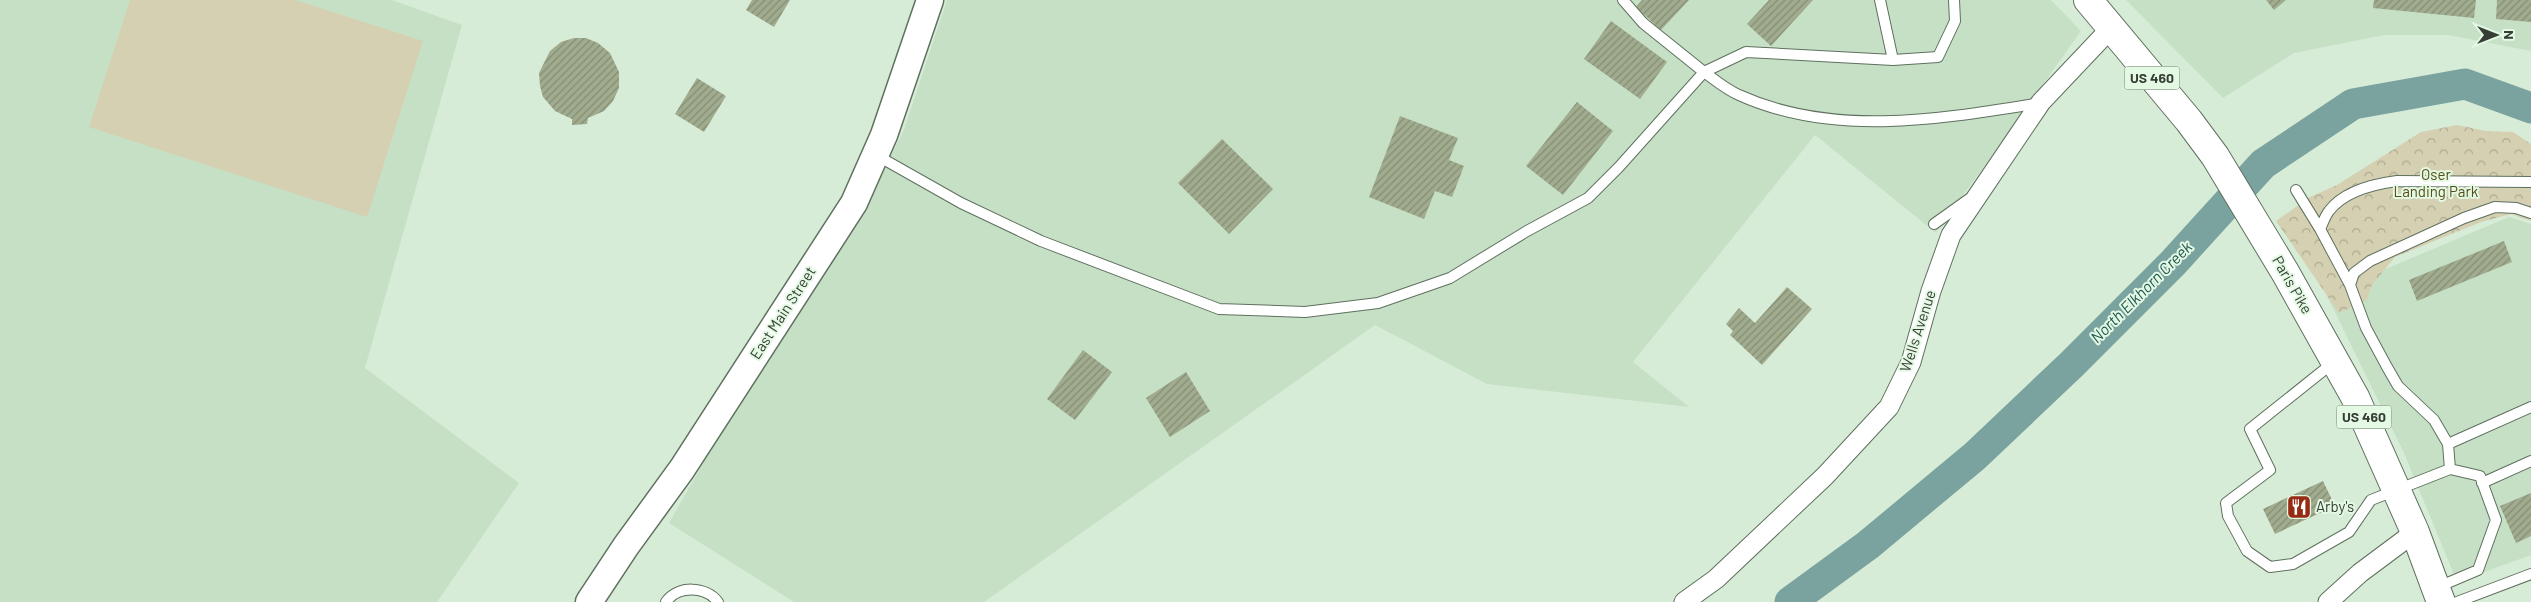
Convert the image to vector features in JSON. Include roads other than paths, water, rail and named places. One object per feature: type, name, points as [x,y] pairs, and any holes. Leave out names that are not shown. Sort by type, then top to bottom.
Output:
[{"type":"main road","name":"Paris Pike","points":[[2088,0],[2112,27],[2215,156],[2335,360],[2397,490],[2445,597]]},
{"type":"street","name":"East Main Street","points":[[589,602],[626,546],[682,469],[854,203],[875,155],[930,0]]},
{"type":"street","name":"Wells Avenue","points":[[1684,602],[1716,579],[1825,476],[1889,408],[1911,362],[1931,291],[1951,235],[2041,102],[2112,27]]},
{"type":"street","points":[[2328,602],[2360,573],[2415,532]]},
{"type":"lane","points":[[1623,0],[1643,23],[1704,72],[1738,95],[1783,110],[1842,120],[1895,122],[1961,116],[2041,102]]},
{"type":"lane","points":[[1880,0],[1893,60]]},
{"type":"lane","points":[[875,155],[962,203],[1041,242],[1219,309],[1305,312],[1378,303],[1450,278],[1527,230],[1588,198],[1620,167],[1704,72],[1746,52],[1893,60],[1938,57],[1955,22],[1954,0]]},
{"type":"lane","points":[[2320,229],[2328,211],[2343,199],[2378,183],[2397,181],[2531,182]]},
{"type":"lane","points":[[2296,190],[2320,229],[2350,285],[2366,328],[2387,368],[2398,386],[2434,420],[2448,444],[2450,469]]},
{"type":"lane","points":[[1934,224],[1980,192]]},
{"type":"lane","points":[[2350,285],[2354,273],[2370,261],[2464,218],[2495,207],[2516,208],[2531,213]]},
{"type":"lane","points":[[2335,360],[2250,429],[2270,470],[2226,502],[2228,516],[2247,551],[2270,567],[2293,564],[2349,532],[2371,500],[2450,469],[2480,476],[2496,520],[2478,570],[2445,597]]},
{"type":"lane","points":[[2448,444],[2531,407]]},
{"type":"lane","points":[[2482,483],[2531,461]]},
{"type":"lane","points":[[2445,597],[2531,574]]},
{"type":"lane","points":[[666,602],[670,597],[683,590],[698,590],[714,597],[718,602]]},
{"type":"waterway","name":"North Elkhorn Creek","points":[[1790,602],[1868,545],[1975,456],[2071,365],[2173,263],[2263,164],[2353,104],[2465,84],[2531,108]]},
{"type":"place","name":"Arby's","points":[[2299,507]]},
{"type":"park label","name":"Oser Landing Park","points":[[2436,184]]}]
